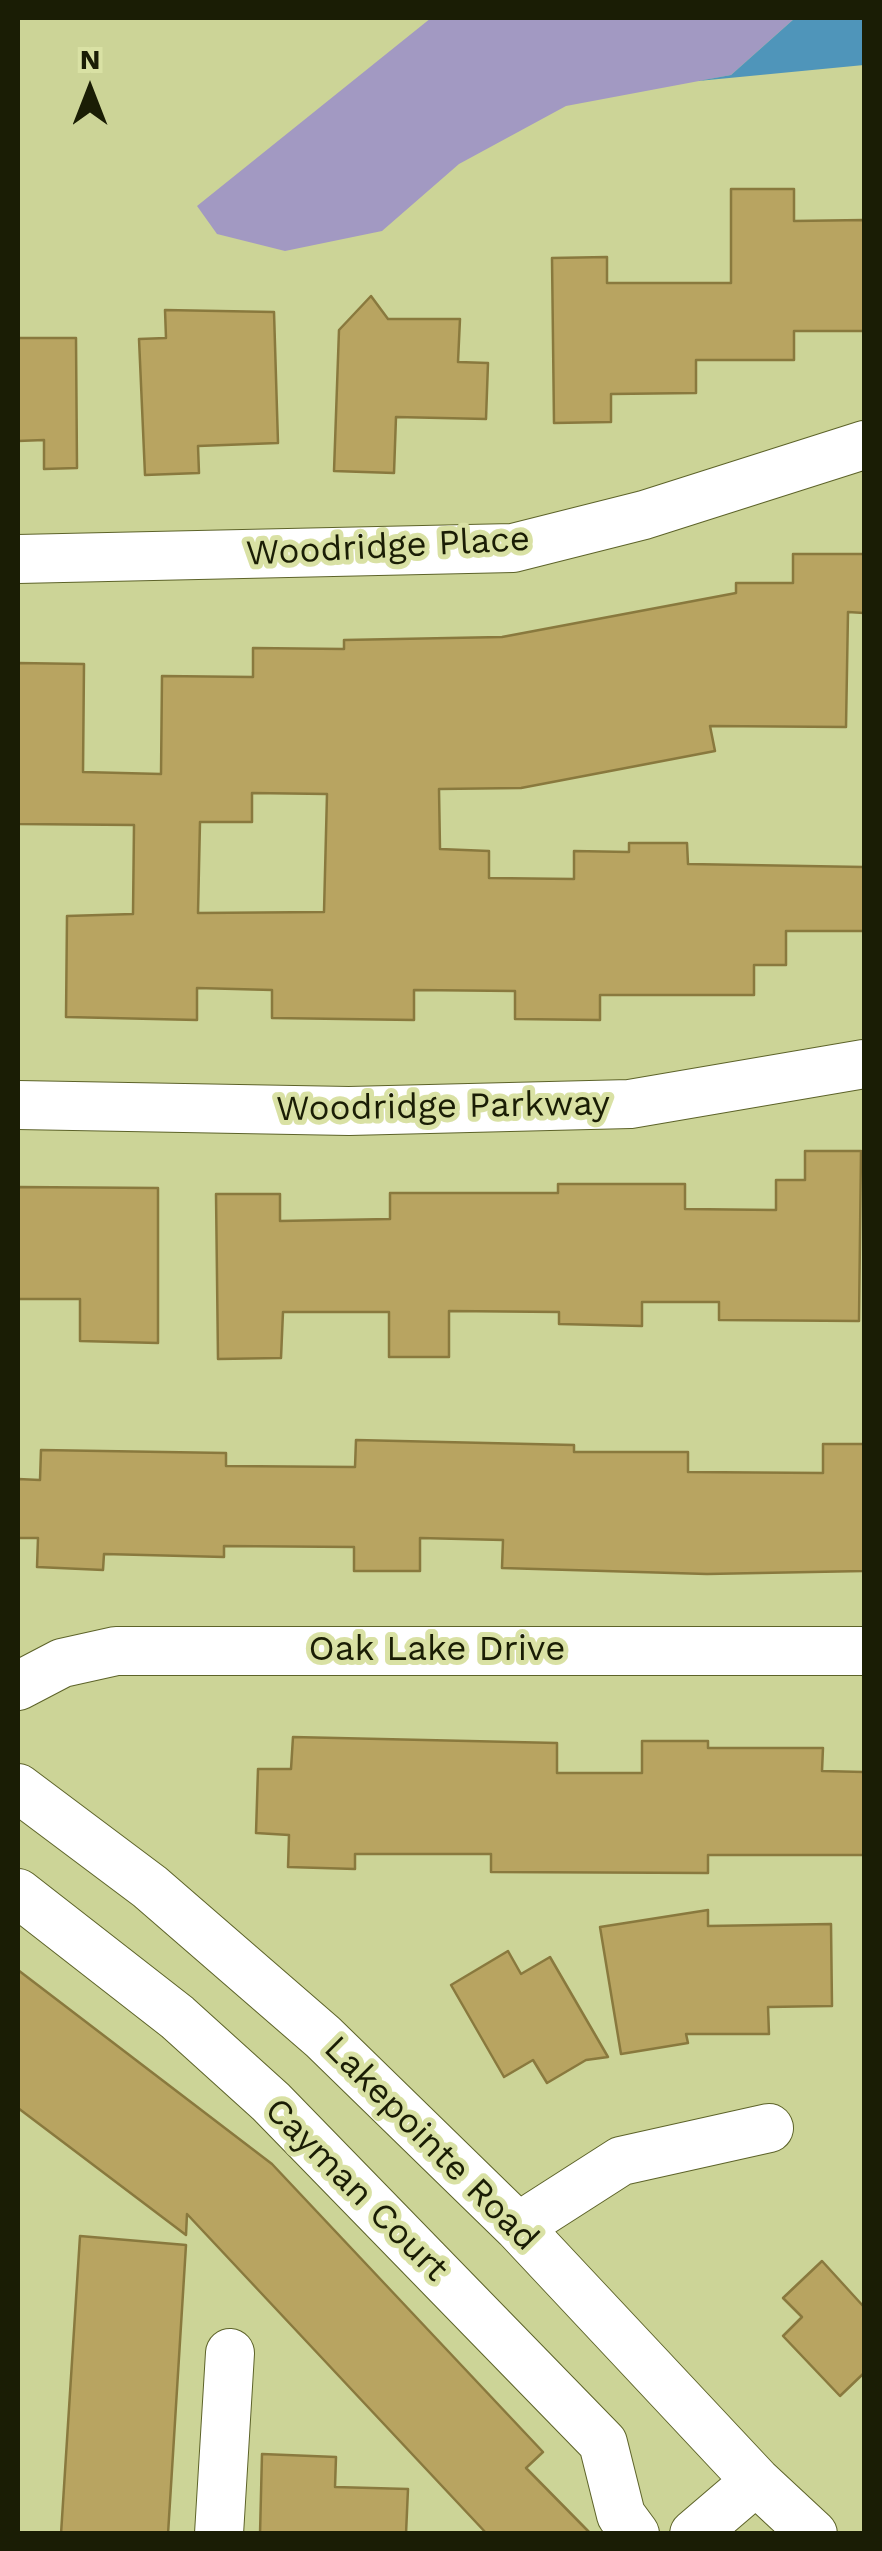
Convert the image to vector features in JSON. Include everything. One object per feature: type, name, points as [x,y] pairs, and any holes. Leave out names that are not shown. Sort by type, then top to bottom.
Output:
[{"type":"street","name":"Woodridge Place","points":[[18,560],[513,548],[662,510],[864,445]]},
{"type":"street","name":"Woodridge Parkway","points":[[18,1105],[349,1111],[630,1104],[864,1064]]},
{"type":"street","name":"Oak Lake Drive","points":[[18,1686],[62,1663],[116,1650],[864,1652]]},
{"type":"street","name":"Lakepointe Road","points":[[18,1788],[150,1888],[323,2037],[518,2228],[804,2531]]},
{"type":"street","name":"Cayman Court","points":[[18,1893],[177,2017],[270,2102],[604,2443],[621,2515],[636,2534]]},
{"type":"street","points":[[518,2228],[621,2162],[770,2128]]},
{"type":"street","points":[[220,2534],[230,2353]]},
{"type":"street","points":[[694,2534],[756,2480]]},
{"type":"shaded area","points":[[431,18],[795,18],[731,75],[566,106],[459,164],[382,231],[285,251],[217,234],[197,206]]},
{"type":"water","points":[[795,18],[864,18],[864,65],[698,81],[731,75]]},
{"type":"building","points":[[731,189],[794,189],[794,221],[864,220],[864,331],[794,331],[794,360],[696,360],[696,393],[611,394],[611,422],[554,423],[552,258],[607,257],[607,283],[731,283]]},
{"type":"building","points":[[371,296],[388,319],[460,319],[458,362],[488,363],[486,419],[396,417],[394,473],[334,471],[339,330]]},
{"type":"building","points":[[165,310],[274,312],[278,443],[198,446],[199,473],[145,475],[139,339],[166,338]]},
{"type":"building","points":[[18,338],[76,338],[77,468],[44,469],[44,440],[18,441]]},
{"type":"building","points":[[793,554],[864,554],[864,613],[848,612],[846,727],[710,726],[715,751],[521,788],[439,789],[440,849],[489,851],[489,878],[574,879],[574,851],[629,852],[629,843],[687,843],[688,864],[864,867],[864,931],[786,931],[786,965],[754,965],[754,995],[600,995],[600,1020],[515,1019],[515,991],[414,990],[414,1020],[272,1018],[272,990],[197,988],[197,1020],[66,1017],[67,916],[133,914],[134,825],[18,824],[18,663],[84,664],[83,772],[161,774],[162,676],[253,677],[253,648],[344,649],[344,640],[502,637],[736,593],[736,583],[793,583]],"holes":[[[252,793],[327,794],[324,912],[198,913],[200,822],[252,822]]]},
{"type":"building","points":[[805,1151],[861,1151],[859,1321],[719,1320],[719,1302],[642,1302],[642,1326],[559,1324],[559,1312],[449,1311],[449,1357],[389,1357],[389,1312],[283,1312],[281,1358],[218,1359],[216,1194],[280,1194],[280,1221],[390,1219],[390,1193],[558,1193],[558,1184],[685,1184],[685,1209],[776,1210],[776,1180],[805,1180]]},
{"type":"building","points":[[18,1187],[158,1188],[158,1343],[80,1341],[80,1299],[18,1299]]},
{"type":"building","points":[[356,1440],[574,1445],[574,1452],[688,1452],[688,1472],[823,1473],[823,1444],[864,1444],[864,1571],[707,1574],[502,1568],[503,1540],[420,1538],[420,1571],[354,1571],[354,1547],[224,1546],[224,1557],[104,1554],[103,1570],[37,1567],[38,1538],[18,1538],[18,1479],[40,1480],[41,1450],[226,1453],[226,1466],[355,1467]]},
{"type":"building","points":[[293,1737],[557,1743],[557,1773],[642,1773],[642,1741],[708,1741],[708,1748],[823,1748],[822,1771],[864,1772],[864,1855],[708,1855],[708,1873],[491,1872],[491,1854],[355,1854],[355,1869],[288,1867],[289,1835],[256,1833],[258,1769],[291,1769]]},
{"type":"building","points":[[708,1910],[708,1926],[831,1924],[832,2006],[768,2007],[769,2034],[686,2034],[688,2043],[621,2054],[600,1927]]},
{"type":"building","points":[[508,1951],[521,1974],[550,1957],[608,2057],[586,2060],[547,2083],[533,2060],[504,2077],[451,1985]]},
{"type":"building","points":[[18,1970],[272,2164],[543,2452],[526,2468],[591,2534],[487,2534],[187,2214],[186,2235],[18,2108]]},
{"type":"building","points":[[80,2236],[186,2245],[168,2534],[61,2534]]},
{"type":"building","points":[[822,2261],[864,2307],[864,2373],[840,2396],[783,2336],[802,2317],[783,2298]]},
{"type":"building","points":[[262,2454],[336,2457],[335,2487],[408,2489],[406,2534],[260,2534]]}]
